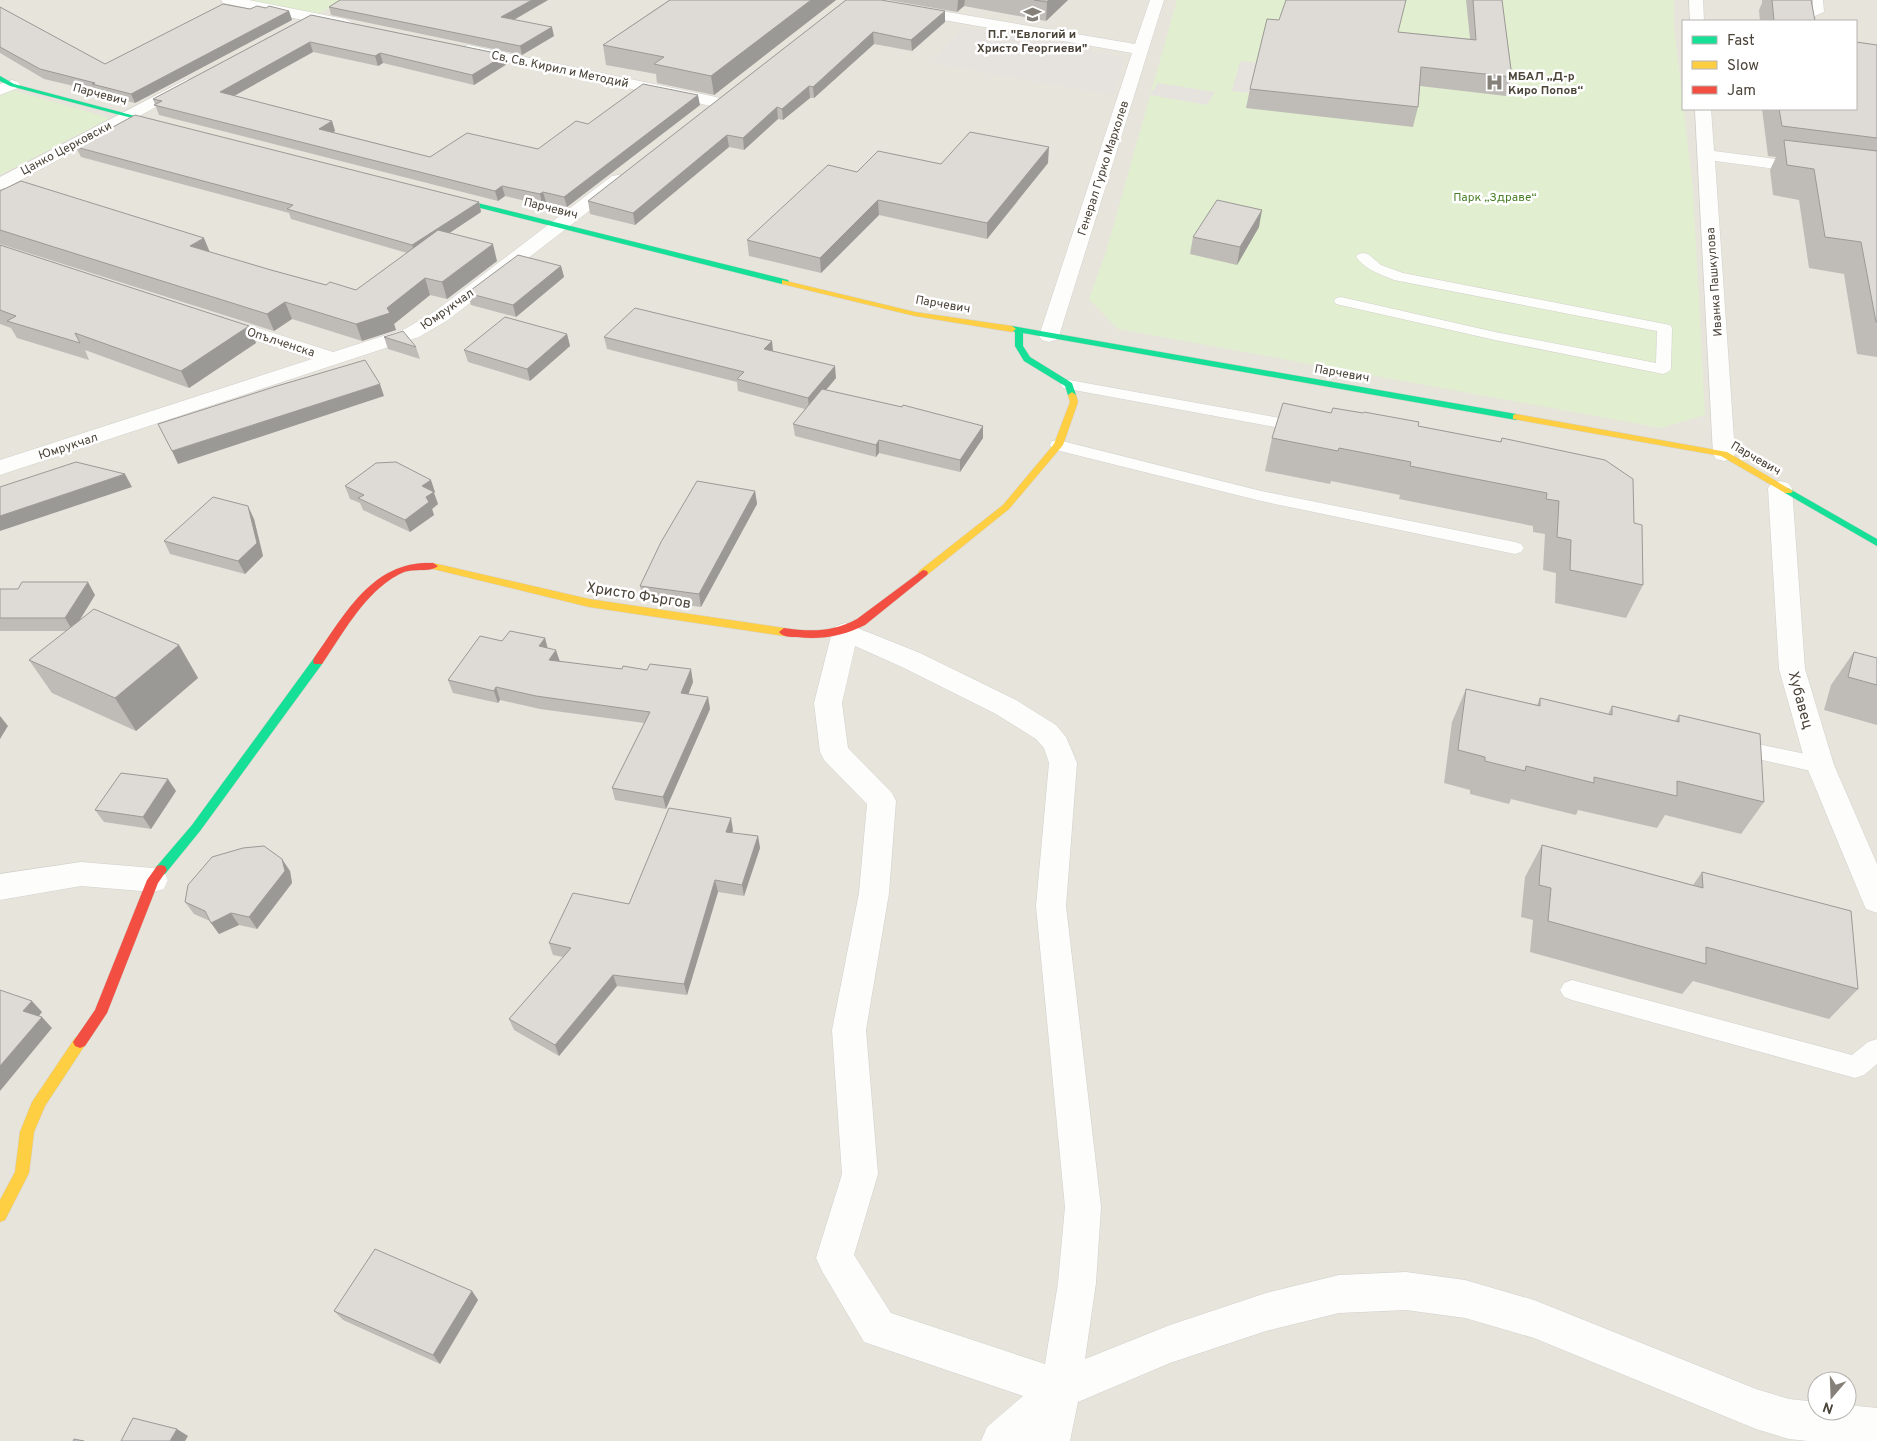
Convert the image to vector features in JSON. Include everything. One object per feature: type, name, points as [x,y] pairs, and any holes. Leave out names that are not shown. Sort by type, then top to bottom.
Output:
[{"type":"street","points":[[228,0],[360,27]]},
{"type":"street","points":[[832,12],[848,0]]},
{"type":"street","points":[[852,0],[1141,50]]},
{"type":"street","name":"Генерал Гурко Мархолев","points":[[1048,336],[1157,0]]},
{"type":"street","points":[[1696,0],[1697,20]]},
{"type":"street","points":[[295,27],[337,4]]},
{"type":"street","name":"Св. Св. Кирил и Методий","points":[[457,48],[716,102]]},
{"type":"street","name":"Цанко Церковски","points":[[0,184],[198,78]]},
{"type":"street","name":"Парчевич","points":[[4,84],[186,130]]},
{"type":"street","points":[[701,114],[732,90]]},
{"type":"street","name":"Иванка Пашкулова","points":[[1703,110],[1724,454]]},
{"type":"street","points":[[1706,155],[1877,177]]},
{"type":"street","name":"Юмрукчал","points":[[0,468],[412,333],[441,316],[631,170]]},
{"type":"street","name":"Парчевич","points":[[436,194],[915,314],[1019,330],[1724,454],[1877,543]]},
{"type":"street","name":"Опълченска","points":[[195,314],[334,359]]},
{"type":"street","points":[[1019,330],[1020,346],[1027,359],[1068,385],[1074,402],[1058,445],[1006,507],[861,622],[845,632],[828,703],[834,752],[882,802],[874,893],[849,1030],[860,1174],[835,1258],[878,1328],[1061,1389]]},
{"type":"street","name":"Хубавец","points":[[1780,488],[1792,669],[1820,765],[1877,900]]},
{"type":"street","name":"Христо Фъргов","points":[[0,1215],[22,1173],[27,1132],[39,1102],[100,1013],[153,880],[196,828],[370,592],[390,574],[409,566],[432,566],[589,603],[814,636],[845,632]]},
{"type":"street","points":[[845,632],[911,660],[1006,707],[1046,732],[1056,744],[1062,763],[1051,906],[1083,1207],[1078,1283],[1061,1389],[1050,1441]]},
{"type":"street","points":[[0,887],[81,874],[153,880]]},
{"type":"street","points":[[1001,1441],[1061,1389],[1170,1344],[1266,1312],[1339,1294],[1406,1291],[1465,1299],[1534,1319],[1756,1409],[1789,1419],[1877,1428]]},
{"type":"lane","points":[[1810,20],[1809,14],[1819,12],[1818,0]]},
{"type":"lane","points":[[1341,302],[1495,336],[1663,369],[1665,328],[1400,277],[1376,268],[1363,257]]},
{"type":"lane","points":[[1068,385],[1320,430]]},
{"type":"lane","points":[[1058,445],[1261,496],[1515,548]]},
{"type":"lane","points":[[1717,743],[1820,765]]},
{"type":"lane","points":[[1572,990],[1855,1067],[1877,1050]]},
{"type":"shaded area","points":[[0,0],[1877,0],[1877,1441],[0,1441]]},
{"type":"shaded area","points":[[962,27],[1088,46],[1094,53],[1124,57],[1114,95],[933,63]]},
{"type":"shaded area","points":[[1240,61],[1302,67],[1295,98],[1232,91]]},
{"type":"shaded area","points":[[1158,83],[1215,92],[1207,105],[1150,95]]},
{"type":"green space","points":[[228,0],[345,0],[312,17]]},
{"type":"green space","name":"Парк „Здраве“","points":[[1177,0],[1674,0],[1674,27],[1682,110],[1684,110],[1693,189],[1705,415],[1661,428],[1118,329],[1089,299],[1106,252]]},
{"type":"green space","points":[[12,90],[110,118],[0,175],[0,96]]},
{"type":"building","points":[[340,0],[532,0],[501,17],[552,27],[520,46],[329,7]]},
{"type":"building","points":[[670,0],[811,0],[711,76],[654,64],[664,57],[603,45]]},
{"type":"building","points":[[846,0],[881,0],[945,11],[911,40],[873,32],[813,87],[809,86],[782,109],[777,107],[743,138],[727,135],[633,213],[588,201]]},
{"type":"building","points":[[1286,0],[1406,0],[1398,32],[1476,40],[1473,0],[1502,0],[1512,77],[1421,67],[1418,107],[1250,89],[1267,19],[1279,20]]},
{"type":"building","points":[[1772,0],[1811,0],[1815,20],[1774,20]]},
{"type":"building","points":[[223,4],[250,9],[257,6],[266,8],[269,6],[289,11],[131,94],[40,69],[0,47],[0,7],[105,64]]},
{"type":"building","points":[[311,15],[505,55],[472,75],[380,53],[375,56],[310,42],[220,92],[332,121],[319,129],[430,157],[467,133],[538,149],[576,121],[588,124],[643,84],[698,95],[564,197],[502,186],[495,191],[154,105],[162,101],[153,99]]},
{"type":"building","points":[[1857,42],[1877,45],[1877,138],[1782,126],[1779,110],[1857,110]]},
{"type":"building","points":[[135,115],[479,202],[412,245],[287,209],[293,205],[76,147]]},
{"type":"building","points":[[970,132],[1049,147],[987,223],[878,200],[820,258],[747,240],[828,165],[857,172],[878,151],[941,164]]},
{"type":"building","points":[[1784,140],[1877,151],[1877,322],[1861,242],[1825,237],[1814,169],[1787,165]]},
{"type":"building","points":[[21,181],[204,238],[190,246],[326,285],[330,282],[356,290],[438,230],[493,244],[442,282],[425,278],[387,308],[390,313],[356,324],[285,302],[267,314],[0,230],[0,191]]},
{"type":"building","points":[[1217,200],[1262,210],[1240,247],[1193,237]]},
{"type":"building","points":[[0,245],[249,326],[181,371],[75,333],[80,343],[7,321],[16,316],[0,310]]},
{"type":"building","points":[[518,255],[561,266],[513,305],[467,293]]},
{"type":"building","points":[[635,308],[772,341],[764,349],[835,366],[808,398],[737,379],[744,372],[604,337]]},
{"type":"building","points":[[505,317],[567,334],[527,369],[464,350]]},
{"type":"building","points":[[403,331],[416,347],[384,337]]},
{"type":"building","points":[[365,360],[380,384],[172,451],[158,424],[277,386]]},
{"type":"building","points":[[822,389],[902,407],[903,405],[983,426],[960,460],[879,440],[876,445],[793,424]]},
{"type":"building","points":[[1283,403],[1331,413],[1333,408],[1364,412],[1419,422],[1418,426],[1501,442],[1502,438],[1605,460],[1633,479],[1634,523],[1642,525],[1643,585],[1570,570],[1571,540],[1557,537],[1559,501],[1546,499],[1547,493],[1410,466],[1411,462],[1339,448],[1338,451],[1272,438]]},
{"type":"building","points":[[76,462],[125,474],[0,516],[0,487]]},
{"type":"building","points":[[396,462],[431,480],[422,486],[434,492],[426,497],[429,502],[405,520],[358,498],[364,495],[345,486],[376,463]]},
{"type":"building","points":[[697,481],[755,491],[699,594],[640,586],[661,542]]},
{"type":"building","points":[[213,497],[248,506],[257,543],[238,561],[164,541]]},
{"type":"building","points":[[22,582],[88,582],[65,618],[0,618],[0,589],[18,589]]},
{"type":"building","points":[[94,609],[179,645],[115,698],[29,660]]},
{"type":"building","points":[[510,631],[545,638],[539,646],[556,650],[549,660],[622,669],[623,666],[647,670],[650,664],[691,669],[681,693],[708,697],[663,797],[612,788],[650,712],[536,696],[496,687],[494,691],[448,680],[480,636],[502,641]]},
{"type":"building","points":[[1854,652],[1877,658],[1877,685],[1848,677]]},
{"type":"building","points":[[1466,689],[1540,706],[1540,698],[1612,715],[1612,706],[1679,722],[1679,715],[1760,734],[1764,802],[1677,781],[1677,796],[1594,777],[1594,783],[1526,766],[1525,771],[1485,761],[1485,757],[1458,750]]},
{"type":"building","points":[[121,773],[168,779],[143,817],[95,810]]},
{"type":"building","points":[[669,808],[731,818],[726,832],[758,836],[742,885],[715,880],[684,984],[613,975],[555,1045],[509,1019],[571,948],[549,943],[573,893],[629,904]]},
{"type":"building","points":[[1542,845],[1703,888],[1702,872],[1851,911],[1858,989],[1706,947],[1706,964],[1548,921],[1551,888],[1539,885]]},
{"type":"building","points":[[264,846],[282,859],[285,871],[249,917],[231,913],[211,923],[205,911],[185,902],[188,885],[212,857],[243,848]]},
{"type":"building","points":[[0,990],[32,1001],[23,1011],[42,1017],[0,1066]]},
{"type":"building","points":[[375,1249],[472,1291],[433,1355],[334,1311]]},
{"type":"building","points":[[133,1418],[177,1429],[170,1441],[121,1441]]},
{"type":"traffic: fast","points":[[0,78],[12,85],[170,126]]},
{"type":"traffic: fast","points":[[444,196],[785,282]]},
{"type":"traffic: fast","points":[[1012,329],[1516,417]]},
{"type":"traffic: fast","points":[[1019,330],[1019,346],[1027,359],[1069,385],[1072,395]]},
{"type":"traffic: fast","points":[[1788,491],[1877,543]]},
{"type":"traffic: fast","points":[[161,870],[196,828],[318,661]]},
{"type":"traffic: slow","points":[[785,282],[915,314],[1012,329]]},
{"type":"traffic: slow","points":[[923,573],[1006,507],[1058,445],[1074,402],[1072,395]]},
{"type":"traffic: slow","points":[[1516,417],[1724,454],[1788,491]]},
{"type":"traffic: slow","points":[[433,566],[589,603],[784,632]]},
{"type":"traffic: slow","points":[[0,1215],[22,1173],[27,1132],[39,1102],[80,1042]]},
{"type":"traffic: jam","points":[[318,661],[354,610],[375,586],[399,570],[433,566]]},
{"type":"traffic: jam","points":[[784,632],[824,634],[842,631],[861,622],[923,573]]},
{"type":"traffic: jam","points":[[80,1042],[100,1013],[153,880],[161,870]]},
{"type":"place","name":"П.Г. \"Евлогий и Христо Георгиеви\"","points":[[1032,15]]},
{"type":"place","name":"МБАЛ „Д-р Киро Попов“","points":[[1494,83]]}]
